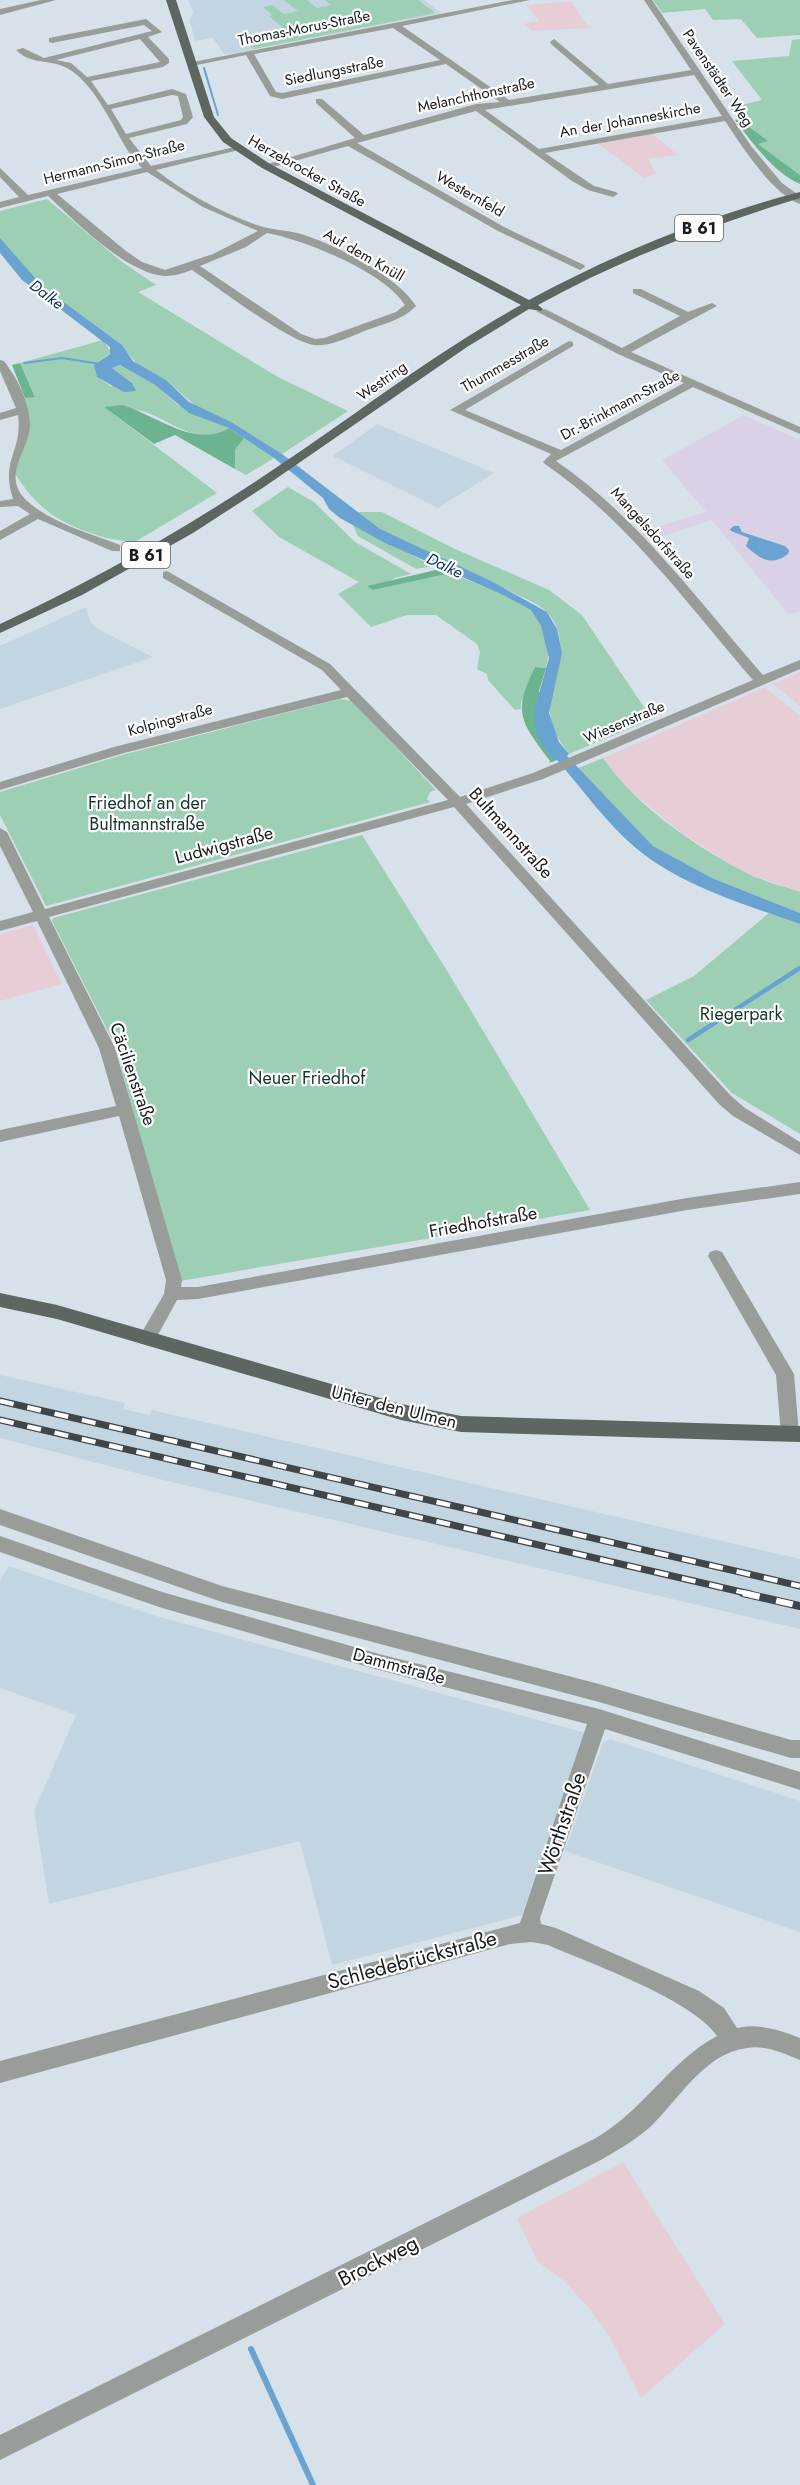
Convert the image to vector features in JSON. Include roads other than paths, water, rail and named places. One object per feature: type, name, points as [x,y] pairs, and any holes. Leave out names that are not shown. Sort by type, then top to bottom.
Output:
[{"type":"main road","name":"Herzebrocker Straße","points":[[171,0],[209,117],[219,133],[236,148],[530,311]]},
{"type":"main road","name":"Westring","points":[[0,635],[70,603],[146,563],[530,311],[659,243],[799,198]]},
{"type":"main road","name":"Westring","points":[[0,628],[139,559],[293,467]]},
{"type":"main road","name":"Unter den Ulmen","points":[[0,1300],[29,1305],[401,1412],[461,1424],[795,1434]]},
{"type":"street","points":[[0,8],[42,0]]},
{"type":"street","points":[[0,12],[42,0]]},
{"type":"street","name":"Thomas-Morus-Straße","points":[[192,63],[526,0]]},
{"type":"street","name":"Pavenstädter Weg","points":[[648,0],[728,118],[767,170],[779,185],[799,198]]},
{"type":"street","points":[[42,62],[144,38],[158,32],[150,23],[106,28],[52,40]]},
{"type":"street","points":[[394,24],[506,102]]},
{"type":"street","points":[[84,80],[163,64],[166,61],[144,38]]},
{"type":"street","points":[[554,42],[606,86]]},
{"type":"street","points":[[20,50],[31,60],[72,66],[105,108],[135,155],[149,170]]},
{"type":"street","name":"Siedlungsstraße","points":[[248,52],[273,94],[282,96],[447,61]]},
{"type":"street","points":[[60,56],[68,63],[66,65]]},
{"type":"street","name":"Melanchthonstraße","points":[[266,166],[476,107],[696,72]]},
{"type":"street","points":[[105,108],[172,92],[182,94],[189,117],[184,122],[123,137]]},
{"type":"street","points":[[319,101],[361,138]]},
{"type":"street","name":"An der Johanneskirche","points":[[476,107],[591,188],[614,194]]},
{"type":"street","name":"An der Johanneskirche","points":[[537,152],[635,132],[728,118]]},
{"type":"street","name":"Westernfeld","points":[[348,142],[501,229],[579,267]]},
{"type":"street","name":"Hermann-Simon-Straße","points":[[0,205],[236,148]]},
{"type":"street","name":"Auf dem Knüll","points":[[149,170],[223,212],[266,230],[301,237],[341,256],[393,288],[408,299],[411,306],[400,314],[334,338],[314,342],[297,336],[193,266]]},
{"type":"street","points":[[0,171],[26,199]]},
{"type":"street","points":[[50,194],[143,268],[165,273],[193,266],[253,241],[266,230]]},
{"type":"street","points":[[637,291],[688,316]]},
{"type":"street","points":[[620,351],[712,306]]},
{"type":"street","name":"Herzebrocker Straße","points":[[530,311],[591,342],[620,351],[693,382],[800,431]]},
{"type":"street","name":"Thummesstraße","points":[[561,454],[456,410],[569,344]]},
{"type":"street","points":[[0,363],[6,382],[22,410],[24,431],[8,462],[7,472],[20,502],[39,514],[117,548]]},
{"type":"street","name":"Dr.-Brinkmann-Straße","points":[[561,454],[693,382]]},
{"type":"street","points":[[0,417],[22,410]]},
{"type":"street","name":"Mangelsdorfstraße","points":[[561,454],[549,460],[550,464],[583,485],[617,516],[761,681]]},
{"type":"street","points":[[0,504],[20,502]]},
{"type":"street","points":[[0,537],[39,514]]},
{"type":"street","name":"Bultmannstraße","points":[[167,575],[326,667],[457,802],[725,1100],[739,1112],[800,1149]]},
{"type":"street","name":"Wiesenstraße","points":[[457,802],[526,781],[800,664]]},
{"type":"street","name":"Kolpingstraße","points":[[0,786],[119,750],[350,692]]},
{"type":"street","name":"Ludwigstraße","points":[[0,926],[457,802]]},
{"type":"street","name":"Cäcilienstraße","points":[[0,832],[107,1048],[174,1280],[172,1294]]},
{"type":"street","points":[[0,1136],[126,1109]]},
{"type":"street","name":"Friedhofstraße","points":[[172,1294],[198,1293],[687,1204],[800,1188]]},
{"type":"street","points":[[716,1256],[785,1374],[795,1434]]},
{"type":"street","points":[[147,1339],[172,1294]]},
{"type":"street","name":"Dammstraße","points":[[0,1517],[222,1594],[600,1693],[796,1749]]},
{"type":"street","name":"Dammstraße","points":[[0,1544],[162,1600],[379,1662],[599,1718],[792,1778]]},
{"type":"street","name":"Wörthstraße","points":[[531,1932],[530,1918],[599,1718]]},
{"type":"street","points":[[792,1778],[796,1749]]},
{"type":"street","name":"Schledebrückstraße","points":[[0,2073],[510,1934],[531,1932],[549,1935],[691,1998],[716,2016],[730,2038]]},
{"type":"street","points":[[730,2038],[748,2034],[766,2036],[800,2049]]},
{"type":"street","name":"Brockweg","points":[[0,2448],[591,2153],[640,2121],[705,2055],[730,2038]]},
{"type":"water","name":"Dalke","points":[[0,238],[43,287],[122,345],[133,361],[166,380],[189,402],[233,423],[282,454],[380,529],[489,580],[547,612],[557,629],[562,653],[549,713],[559,742],[569,754],[567,756],[653,846],[712,878],[800,913],[800,924],[715,893],[674,874],[655,862],[616,829],[557,760],[553,760],[539,740],[535,726],[535,708],[549,658],[541,626],[531,610],[503,595],[385,543],[340,518],[329,509],[323,498],[274,458],[229,428],[189,413],[155,385],[120,365],[112,368],[132,383],[136,391],[124,392],[97,377],[94,365],[110,354],[110,347],[22,280],[0,253]]},
{"type":"water","points":[[739,526],[742,532],[785,546],[789,550],[788,554],[771,561],[761,558],[746,546],[749,538],[731,531],[730,529]]},
{"type":"waterway","points":[[204,68],[218,115]]},
{"type":"waterway","points":[[24,363],[62,358],[101,364]]},
{"type":"waterway","points":[[688,1040],[800,968]]},
{"type":"waterway","points":[[251,2349],[313,2485]]},
{"type":"railway","points":[[0,1401],[800,1586]]},
{"type":"railway","points":[[0,1420],[750,1594]]},
{"type":"railway","points":[[743,1593],[800,1606]]},
{"type":"park label","name":"Friedhof an der Bultmannstraße","points":[[147,813]]},
{"type":"park label","name":"Riegerpark","points":[[741,1014]]},
{"type":"park label","name":"Neuer Friedhof","points":[[307,1078]]}]
